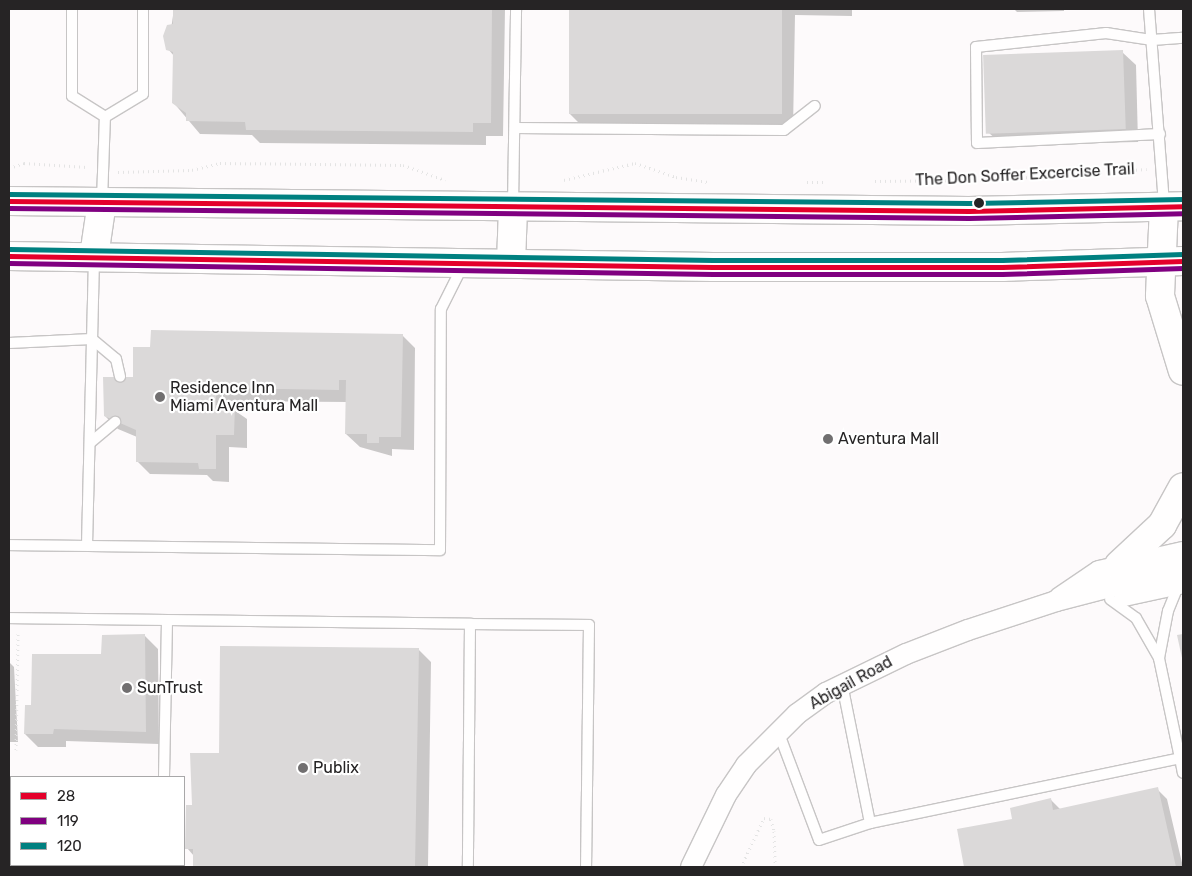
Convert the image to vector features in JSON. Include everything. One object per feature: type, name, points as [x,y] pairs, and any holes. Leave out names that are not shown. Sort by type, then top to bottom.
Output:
[{"type":"street","points":[[9,201],[513,208],[981,211],[1174,206],[1175,261],[1161,306],[1183,371]]},
{"type":"street","points":[[94,256],[102,202]]},
{"type":"street","points":[[512,263],[513,208]]},
{"type":"street","points":[[9,256],[465,263],[1002,267],[1175,261]]},
{"type":"street","points":[[1119,565],[1162,525],[1183,487]]},
{"type":"street","name":"Abigail Road","points":[[1065,599],[1088,575],[1119,565],[1183,552]]},
{"type":"street","name":"Abigail Road","points":[[1065,599],[1110,599],[1182,579]]},
{"type":"street","name":"Abigail Road","points":[[691,867],[733,783],[778,731],[806,706],[842,684],[920,648],[1065,599],[1182,579]]},
{"type":"lane","points":[[72,9],[72,96],[106,118]]},
{"type":"lane","points":[[106,118],[143,94],[143,9]]},
{"type":"lane","points":[[513,208],[516,9]]},
{"type":"lane","points":[[1149,9],[1160,134],[1174,206]]},
{"type":"lane","points":[[1160,134],[977,143],[976,47],[1106,33],[1152,40],[1183,38]]},
{"type":"lane","points":[[515,128],[784,130],[815,106]]},
{"type":"lane","points":[[102,202],[106,118]]},
{"type":"lane","points":[[87,545],[94,256]]},
{"type":"lane","points":[[9,545],[440,550],[441,309],[465,263]]},
{"type":"lane","points":[[9,343],[92,339],[116,359],[120,377]]},
{"type":"lane","points":[[90,444],[115,422]]},
{"type":"lane","points":[[1159,658],[1168,611],[1182,579]]},
{"type":"lane","points":[[1110,599],[1136,618],[1159,658],[1183,773]]},
{"type":"lane","points":[[9,618],[167,622],[589,625],[586,867]]},
{"type":"lane","points":[[164,776],[167,622]]},
{"type":"lane","points":[[468,867],[470,624]]},
{"type":"lane","points":[[842,684],[870,823]]},
{"type":"lane","points":[[778,731],[819,840],[870,823],[1180,758]]},
{"type":"path","points":[[9,168],[24,163],[80,166]]},
{"type":"path","points":[[128,174],[220,163],[403,165],[428,171],[452,184]]},
{"type":"path","points":[[553,182],[635,163],[676,177],[718,183]]},
{"type":"path","name":"The Don Soffer Excercise Trail","points":[[875,181],[986,180],[1144,169]]},
{"type":"path","points":[[795,182],[824,182]]},
{"type":"path","points":[[16,750],[18,632]]},
{"type":"path","points":[[741,867],[764,818],[771,819],[774,831],[775,867]]},
{"type":"building","points":[[173,9],[492,9],[491,123],[473,123],[473,132],[246,130],[245,122],[186,121],[186,113],[172,103],[173,52],[166,50],[163,36],[167,25],[173,24]]},
{"type":"building","points":[[569,9],[782,9],[782,114],[569,114]]},
{"type":"building","points":[[1123,50],[1126,129],[986,134],[983,55]]},
{"type":"building","name":"Residence Inn Miami Aventura Mall","points":[[151,330],[403,334],[401,437],[379,437],[379,443],[367,443],[367,434],[345,434],[346,380],[339,380],[339,390],[216,388],[216,405],[235,405],[234,435],[216,435],[216,469],[199,469],[198,463],[136,462],[136,430],[104,416],[103,377],[133,377],[133,347],[150,347]]},
{"type":"building","points":[[145,634],[146,732],[54,729],[53,734],[24,734],[25,705],[31,705],[32,654],[101,654],[102,635]]},
{"type":"building","points":[[1183,634],[1183,657],[1182,658],[1177,635]]},
{"type":"building","name":"Publix","points":[[220,646],[419,648],[415,867],[193,867],[193,849],[185,849],[186,805],[192,805],[190,753],[219,753]]},
{"type":"building","points":[[1158,787],[1176,867],[964,867],[957,829],[1012,819],[1010,808],[1051,798],[1053,810]]},
{"type":"transit line","name":"120","points":[[9,194],[969,203],[1183,199]]},
{"type":"transit line","name":"28","points":[[9,201],[969,211],[1183,206]]},
{"type":"transit line","name":"119","points":[[9,208],[969,218],[1183,213]]},
{"type":"transit line","name":"120","points":[[9,249],[713,260],[1002,260],[1183,254]]},
{"type":"transit line","name":"28","points":[[9,256],[713,267],[1002,267],[1183,261]]},
{"type":"transit line","name":"119","points":[[9,263],[713,274],[1002,274],[1183,268]]},
{"type":"place","name":"Residence Inn Miami Aventura Mall","points":[[160,397]]},
{"type":"place","name":"Aventura Mall","points":[[828,439]]},
{"type":"place","name":"SunTrust","points":[[127,688]]},
{"type":"place","name":"Publix","points":[[303,768]]}]
